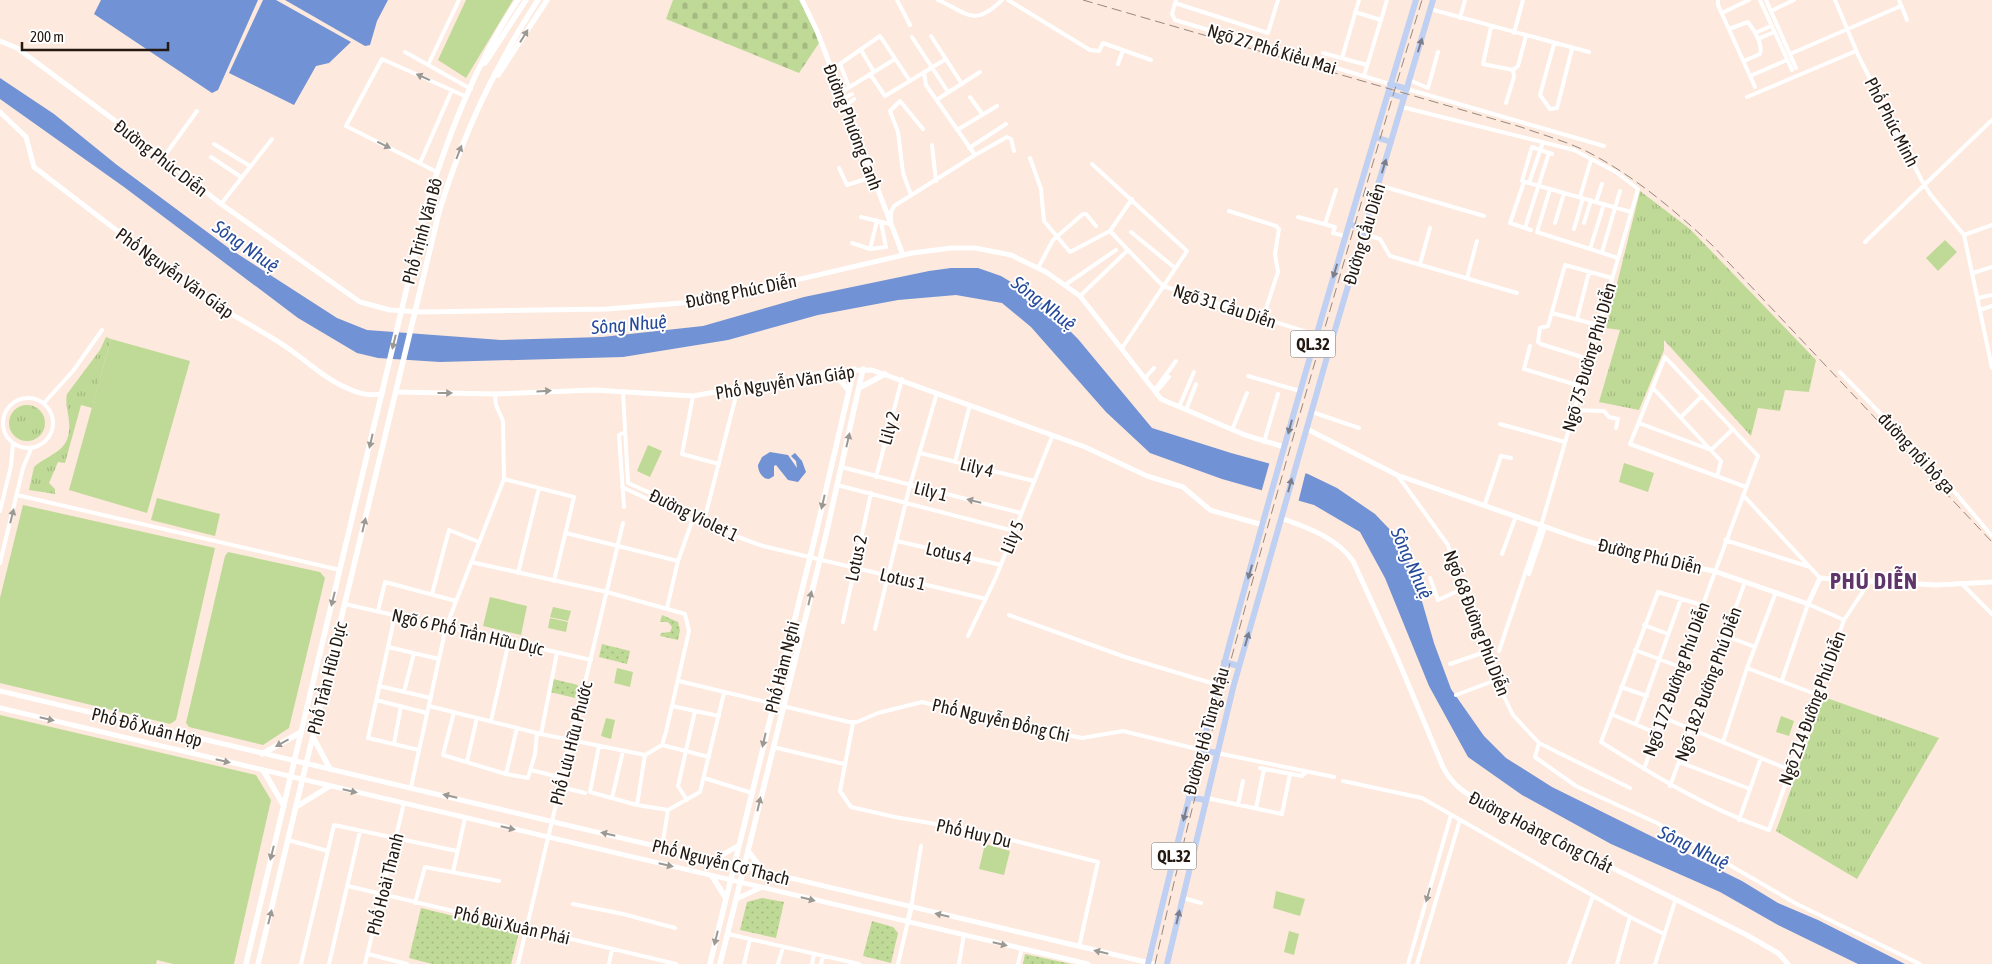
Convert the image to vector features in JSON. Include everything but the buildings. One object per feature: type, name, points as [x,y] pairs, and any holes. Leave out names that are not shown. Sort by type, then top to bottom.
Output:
[{"type":"highway","name":"Đường Cầu Diễn","points":[[1270,500],[1316,335],[1416,0]]},
{"type":"highway","name":"Đường Cầu Diễn","points":[[1286,503],[1433,0]]},
{"type":"highway","points":[[1390,84],[1407,89]]},
{"type":"highway","points":[[1388,93],[1404,98]]},
{"type":"highway","points":[[1374,137],[1391,142]]},
{"type":"highway","points":[[1349,224],[1364,232]]},
{"type":"highway","name":"Đường Hồ Tùng Mậu","points":[[1150,964],[1201,750],[1270,500]]},
{"type":"highway","name":"Đường Hồ Tùng Mậu","points":[[1167,964],[1217,753],[1286,503]]},
{"type":"highway","points":[[1224,662],[1240,666]]},
{"type":"highway","points":[[1201,750],[1217,753]]},
{"type":"highway","points":[[1189,797],[1206,799]]},
{"type":"main road","name":"Phố Trịnh Văn Bô","points":[[382,394],[416,247],[437,172],[491,42],[518,0]]},
{"type":"main road","name":"Phố Trịnh Văn Bô","points":[[478,74],[526,0]]},
{"type":"main road","name":"Phố Trịnh Văn Bô","points":[[396,392],[428,253],[451,174],[486,90],[506,52],[538,0]]},
{"type":"main road","name":"Phố Trịnh Văn Bô","points":[[486,90],[547,0]]},
{"type":"main road","name":"Phố Hàm Nghi","points":[[720,964],[772,747],[820,560],[863,369]]},
{"type":"main road","name":"Phố Hàm Nghi","points":[[710,964],[854,370]]},
{"type":"main road","points":[[833,371],[849,391]]},
{"type":"main road","points":[[859,388],[885,374]]},
{"type":"main road","name":"Phố Trần Hữu Dực","points":[[258,964],[396,392]]},
{"type":"main road","name":"Phố Trần Hữu Dực","points":[[246,964],[382,394]]},
{"type":"main road","points":[[340,570],[353,572]]},
{"type":"main road","points":[[262,754],[301,732]]},
{"type":"main road","points":[[313,737],[330,769]]},
{"type":"main road","points":[[263,770],[284,806]]},
{"type":"main road","points":[[296,807],[330,786]]},
{"type":"main road","points":[[748,852],[764,872]]},
{"type":"main road","points":[[712,876],[725,897]]},
{"type":"street","points":[[428,65],[459,0]]},
{"type":"street","name":"Đường Phương Canh","points":[[802,0],[817,32],[903,255]]},
{"type":"street","points":[[897,0],[910,25]]},
{"type":"street","points":[[938,0],[970,16],[982,16],[1002,0]]},
{"type":"street","points":[[1008,0],[1090,50],[1099,51],[1102,43],[1151,60]]},
{"type":"street","points":[[1176,2],[1268,33],[1278,0]]},
{"type":"street","points":[[1342,58],[1359,0]]},
{"type":"street","points":[[1364,76],[1387,0]]},
{"type":"street","points":[[1460,18],[1465,0]]},
{"type":"street","points":[[1514,33],[1522,0]]},
{"type":"street","points":[[1718,0],[1755,87]]},
{"type":"street","points":[[1722,13],[1748,0]]},
{"type":"street","points":[[1760,0],[1787,60],[1794,69],[1790,54],[1766,0]]},
{"type":"street","points":[[1771,10],[1794,0]]},
{"type":"street","name":"Phố Phúc Minh","points":[[1835,0],[1856,51],[1925,185],[1964,235]]},
{"type":"street","points":[[1898,0],[1907,20]]},
{"type":"street","name":"Ngõ 27 Phố Kiều Mai","points":[[1176,2],[1172,14],[1175,20],[1390,84]]},
{"type":"street","points":[[1790,54],[1901,6]]},
{"type":"street","points":[[1430,9],[1572,49],[1589,52]]},
{"type":"street","points":[[1356,12],[1381,20]]},
{"type":"street","points":[[1730,29],[1748,22],[1758,39],[1761,47],[1760,54],[1744,61]]},
{"type":"street","points":[[1755,33],[1771,26]]},
{"type":"street","points":[[1491,27],[1484,64],[1513,70]]},
{"type":"street","points":[[1758,39],[1774,32]]},
{"type":"street","points":[[850,87],[840,64],[880,36],[910,81]]},
{"type":"street","points":[[931,36],[962,84]]},
{"type":"street","points":[[1513,70],[1518,66],[1526,36]]},
{"type":"street","points":[[912,37],[948,92]]},
{"type":"street","name":"Đường Phúc Diễn","points":[[0,41],[17,48],[163,158],[220,204],[360,302],[415,312],[608,309],[706,301],[903,255],[951,248],[975,248],[1009,254],[1038,268],[1080,296],[1161,399],[1232,430],[1284,447]]},
{"type":"street","points":[[1554,44],[1540,95],[1550,108],[1557,108],[1572,49]]},
{"type":"street","points":[[861,50],[885,96],[946,59]]},
{"type":"street","points":[[1118,64],[1123,50]]},
{"type":"street","points":[[1747,97],[1856,51]]},
{"type":"street","points":[[405,52],[471,89]]},
{"type":"street","points":[[1409,80],[1428,88],[1438,52]]},
{"type":"street","points":[[1323,53],[1367,65]]},
{"type":"street","points":[[437,172],[346,126],[382,59],[467,97]]},
{"type":"street","points":[[840,93],[895,59]]},
{"type":"street","points":[[1750,76],[1787,60]]},
{"type":"street","points":[[1506,103],[1514,77],[1513,70]]},
{"type":"street","points":[[924,72],[924,83],[938,99],[975,155]]},
{"type":"street","points":[[938,99],[980,72]]},
{"type":"street","points":[[1407,89],[1604,146]]},
{"type":"street","points":[[420,163],[452,90]]},
{"type":"street","points":[[842,99],[852,94]]},
{"type":"street","points":[[970,97],[983,115]]},
{"type":"street","points":[[845,106],[854,99]]},
{"type":"street","points":[[911,194],[904,173],[898,132],[890,111],[900,101],[923,130]]},
{"type":"street","points":[[957,130],[998,106]]},
{"type":"street","points":[[1402,107],[1574,150],[1590,160],[1574,229]]},
{"type":"street","points":[[163,158],[197,111]]},
{"type":"street","name":"Phố Nguyễn Văn Giáp","points":[[0,112],[26,137],[34,167],[196,292],[220,309],[292,351],[336,383],[362,394],[371,396],[382,394]]},
{"type":"street","points":[[1865,242],[1992,120]]},
{"type":"street","points":[[969,148],[1006,124]]},
{"type":"street","points":[[861,217],[891,225],[892,209],[911,194],[936,181],[975,155],[1007,137],[1011,139],[1014,151]]},
{"type":"street","points":[[220,204],[272,139]]},
{"type":"street","points":[[1531,230],[1510,223],[1543,142]]},
{"type":"street","points":[[214,144],[250,166]]},
{"type":"street","points":[[932,145],[936,181]]},
{"type":"street","points":[[1525,228],[1539,186],[1551,154],[1532,147],[1522,181],[1526,183],[1539,186],[1550,189],[1564,192],[1631,212]]},
{"type":"street","points":[[211,156],[240,177]]},
{"type":"street","points":[[1030,158],[1040,189],[1044,221],[1071,252],[1110,231],[1132,199]]},
{"type":"street","name":"Ngõ 75 Đường Phú Diễn","points":[[1543,526],[1580,386],[1638,189],[1616,172],[1590,160]]},
{"type":"street","points":[[1092,164],[1187,251],[1122,348]]},
{"type":"street","points":[[839,168],[847,185],[872,177]]},
{"type":"street","points":[[1584,223],[1602,184]]},
{"type":"street","points":[[1378,185],[1484,216]]},
{"type":"street","points":[[1550,189],[1537,232],[1618,258]]},
{"type":"street","points":[[1325,224],[1336,190]]},
{"type":"street","points":[[1602,252],[1620,191]]},
{"type":"street","points":[[1555,223],[1564,192]]},
{"type":"street","points":[[1590,248],[1604,204]]},
{"type":"street","points":[[1229,211],[1276,226],[1279,229],[1275,254],[1278,272],[1263,318]]},
{"type":"street","points":[[1038,268],[1056,237],[1083,214],[1086,214],[1096,226]]},
{"type":"street","points":[[1298,217],[1335,227],[1333,232],[1345,236]]},
{"type":"street","points":[[852,243],[870,249],[886,247],[879,222]]},
{"type":"street","points":[[870,249],[879,222]]},
{"type":"street","points":[[1992,225],[1964,235],[1980,310],[1990,346],[1992,364]]},
{"type":"street","points":[[1420,264],[1430,228]]},
{"type":"street","points":[[1110,231],[1164,286]]},
{"type":"street","points":[[1131,232],[1175,268]]},
{"type":"street","points":[[1364,232],[1380,239],[1390,256],[1517,293]]},
{"type":"street","points":[[1467,278],[1477,241]]},
{"type":"street","points":[[1065,285],[1116,250]]},
{"type":"street","points":[[1080,296],[1128,250]]},
{"type":"street","points":[[1588,359],[1538,342],[1540,328],[1548,326],[1564,265],[1612,278]]},
{"type":"street","points":[[1973,273],[1992,267]]},
{"type":"street","points":[[1577,319],[1589,272]]},
{"type":"street","name":"Ngõ 31 Cầu Diễn","points":[[1164,286],[1316,335]]},
{"type":"street","points":[[1978,298],[1992,295]]},
{"type":"street","points":[[1980,310],[1992,306]]},
{"type":"street","points":[[1552,313],[1598,325]]},
{"type":"street","points":[[44,403],[73,371],[102,330]]},
{"type":"street","points":[[1530,346],[1524,369],[1580,386]]},
{"type":"street","points":[[1711,450],[1733,429],[1665,357],[1630,444],[1746,487]]},
{"type":"street","points":[[1155,392],[1176,361]]},
{"type":"street","name":"Phố Nguyễn Văn Giáp","points":[[396,392],[495,394],[574,390],[693,396],[833,371],[863,369],[902,379],[1052,437],[1085,447],[1141,473],[1183,488],[1216,512],[1263,525]]},
{"type":"street","points":[[1145,379],[1155,369]]},
{"type":"street","points":[[1179,407],[1194,372]]},
{"type":"street","name":"đường nội bộ ga","points":[[1840,372],[1942,477],[1992,536]]},
{"type":"street","points":[[1248,376],[1300,391]]},
{"type":"street","points":[[1155,392],[1169,377]]},
{"type":"street","name":"Lily 2","points":[[876,477],[902,379]]},
{"type":"street","points":[[1186,410],[1196,384]]},
{"type":"street","points":[[704,521],[738,388]]},
{"type":"street","points":[[1653,388],[1721,461],[1717,476]]},
{"type":"street","points":[[623,392],[625,432],[619,435],[624,507]]},
{"type":"street","points":[[875,629],[910,485],[937,393]]},
{"type":"street","points":[[1232,430],[1246,393]]},
{"type":"street","points":[[411,787],[446,627],[504,479],[503,421],[496,405],[495,394]]},
{"type":"street","points":[[1264,442],[1278,394]]},
{"type":"street","points":[[693,396],[682,454],[719,464]]},
{"type":"street","points":[[1680,417],[1702,396]]},
{"type":"street","points":[[0,512],[11,466],[13,443],[3,426],[6,411],[18,400],[25,398],[44,403],[53,418],[53,426],[46,441],[31,448],[13,443]]},
{"type":"street","points":[[956,462],[970,405]]},
{"type":"street","points":[[1574,410],[1604,411],[1609,416],[1618,419],[1616,428]]},
{"type":"street","points":[[1312,412],[1360,428]]},
{"type":"street","points":[[1500,424],[1565,442]]},
{"type":"street","points":[[1639,424],[1711,450]]},
{"type":"street","name":"Đường Phú Diễn","points":[[1307,429],[1397,475],[1543,526],[1660,561],[1714,571],[1808,604]]},
{"type":"street","name":"Ngõ 172 Đường Phú Diễn","points":[[1733,429],[1758,456],[1725,540],[1644,768],[1670,786],[1739,820],[1769,830]]},
{"type":"street","name":"Đường Violet 1","points":[[625,432],[628,483],[695,512],[704,521],[763,546],[820,560]]},
{"type":"street","name":"Lily 5","points":[[968,636],[986,599],[1052,437]]},
{"type":"street","points":[[0,563],[31,448]]},
{"type":"street","name":"Lily 4","points":[[920,453],[1034,481]]},
{"type":"street","points":[[1484,504],[1501,456],[1511,458]]},
{"type":"street","name":"Lily 1","points":[[841,467],[1021,513]]},
{"type":"street","name":"Ngõ 68 Đường Phú Diễn","points":[[1397,475],[1448,545],[1462,589],[1496,680],[1513,715],[1539,743]]},
{"type":"street","points":[[504,479],[574,497],[554,581]]},
{"type":"street","points":[[837,485],[1014,531]]},
{"type":"street","points":[[622,487],[694,521]]},
{"type":"street","points":[[518,573],[539,488]]},
{"type":"street","name":"Lotus 2","points":[[843,622],[871,493]]},
{"type":"street","points":[[17,495],[340,570]]},
{"type":"street","points":[[1742,495],[1820,578],[1936,585],[1992,582]]},
{"type":"street","points":[[667,608],[678,561],[694,521],[695,512]]},
{"type":"street","points":[[1502,554],[1516,516]]},
{"type":"street","name":"Đường Hoàng Công Chất","points":[[1281,518],[1334,541],[1346,551],[1353,561],[1396,655],[1443,767],[1457,786],[1482,804],[1675,901],[1746,934],[1778,953],[1788,964]]},
{"type":"street","name":"Phố Lưu Hữu Phước","points":[[518,964],[623,523]]},
{"type":"street","points":[[1529,574],[1543,526]]},
{"type":"street","points":[[1499,651],[1543,526]]},
{"type":"street","points":[[432,594],[448,530],[479,542]]},
{"type":"street","points":[[566,533],[678,561]]},
{"type":"street","points":[[1725,540],[1809,566]]},
{"type":"street","name":"Lotus 4","points":[[897,541],[1000,565]]},
{"type":"street","name":"Lotus 1","points":[[820,560],[986,599]]},
{"type":"street","points":[[471,562],[607,592],[676,610],[686,616],[689,631],[679,681],[662,745]]},
{"type":"street","points":[[1430,578],[1438,600],[1462,589]]},
{"type":"street","points":[[1782,680],[1808,604],[1820,578]]},
{"type":"street","points":[[378,611],[386,582],[456,601]]},
{"type":"street","name":"Ngõ 182 Đường Phú Diễn","points":[[1670,786],[1745,582]]},
{"type":"street","points":[[1962,583],[1992,614]]},
{"type":"street","name":"Ngõ 214 Đường Phú Diễn","points":[[1769,830],[1844,620],[1864,590]]},
{"type":"street","points":[[1644,768],[1601,742],[1658,592],[1702,605]]},
{"type":"street","points":[[1723,742],[1747,668],[1776,592]]},
{"type":"street","points":[[1636,724],[1681,600]]},
{"type":"street","name":"Ngõ 6 Phố Trần Hữu Dực","points":[[345,604],[591,660]]},
{"type":"street","points":[[1808,604],[1844,620]]},
{"type":"street","points":[[395,615],[368,738],[419,750]]},
{"type":"street","points":[[1009,615],[1125,657],[1218,685]]},
{"type":"street","points":[[1644,625],[1668,634]]},
{"type":"street","points":[[1726,636],[1755,647]]},
{"type":"street","points":[[491,721],[509,641]]},
{"type":"street","points":[[388,647],[439,659]]},
{"type":"street","points":[[1635,650],[1680,667]]},
{"type":"street","points":[[1450,664],[1485,652]]},
{"type":"street","points":[[404,692],[414,653]]},
{"type":"street","points":[[454,712],[443,755],[506,774],[528,778],[557,653]]},
{"type":"street","points":[[1747,668],[1818,694]]},
{"type":"street","points":[[1456,695],[1496,680]]},
{"type":"street","points":[[679,681],[773,705],[853,722]]},
{"type":"street","points":[[380,686],[430,698]]},
{"type":"street","points":[[1621,687],[1647,696]]},
{"type":"street","name":"Phố Đỗ Xuân Hợp","points":[[0,691],[294,761]]},
{"type":"street","points":[[561,787],[637,805],[668,810],[687,800],[700,792],[724,693]]},
{"type":"street","points":[[376,700],[427,713]]},
{"type":"street","name":"Phố Nguyễn Đổng Chi","points":[[853,722],[878,713],[922,702],[998,721],[1082,738],[1123,731],[1201,750]]},
{"type":"street","points":[[394,744],[401,706]]},
{"type":"street","points":[[429,706],[517,728],[623,751],[645,755],[662,745],[709,757]]},
{"type":"street","points":[[672,706],[719,716]]},
{"type":"street","name":"Phố Đỗ Xuân Hợp","points":[[0,708],[291,777]]},
{"type":"street","points":[[687,800],[678,786],[695,711]]},
{"type":"street","points":[[1611,714],[1656,733]]},
{"type":"street","points":[[1662,717],[1790,770]]},
{"type":"street","points":[[467,761],[478,718]]},
{"type":"street","name":"Phố Huy Du","points":[[853,722],[840,791],[851,807],[895,818],[976,832],[1098,862],[1079,946]]},
{"type":"street","points":[[506,774],[517,728]]},
{"type":"street","points":[[1630,788],[1539,743],[1535,757],[1576,786],[1657,823],[1795,903],[1920,964]]},
{"type":"street","points":[[587,793],[599,746]]},
{"type":"street","points":[[772,747],[844,764]]},
{"type":"street","points":[[612,798],[623,751]]},
{"type":"street","points":[[1217,753],[1334,777]]},
{"type":"street","points":[[637,805],[645,755]]},
{"type":"street","points":[[1739,820],[1761,758]]},
{"type":"street","name":"Phố Nguyễn Cơ Thạch","points":[[294,761],[411,787],[1150,964]]},
{"type":"street","points":[[1679,762],[1750,789]]},
{"type":"street","points":[[1256,808],[1262,769],[1302,776],[1306,772]]},
{"type":"street","points":[[531,770],[563,778]]},
{"type":"street","points":[[1206,799],[1282,814],[1290,774]]},
{"type":"street","name":"Phố Nguyễn Cơ Thạch","points":[[291,777],[548,837],[605,854],[730,880],[1088,964]]},
{"type":"street","points":[[704,778],[752,792]]},
{"type":"street","points":[[1238,805],[1243,781]]},
{"type":"street","points":[[1343,781],[1422,798],[1630,917],[1664,934]]},
{"type":"street","name":"Phố Hoài Thanh","points":[[365,964],[404,803]]},
{"type":"street","points":[[662,847],[668,810]]},
{"type":"street","points":[[1408,964],[1451,815]]},
{"type":"street","points":[[453,872],[465,818]]},
{"type":"street","points":[[1418,964],[1460,820]]},
{"type":"street","points":[[308,964],[302,963],[334,825],[457,851]]},
{"type":"street","points":[[329,964],[360,831]]},
{"type":"street","points":[[288,840],[328,851]]},
{"type":"street","points":[[715,860],[738,846]]},
{"type":"street","points":[[898,964],[911,908],[921,846]]},
{"type":"street","points":[[416,903],[425,867],[498,881]]},
{"type":"street","points":[[1434,875],[1443,877]]},
{"type":"street","name":"Phố Bùi Xuân Phái","points":[[348,886],[676,964]]},
{"type":"street","points":[[736,899],[760,887]]},
{"type":"street","points":[[1570,964],[1593,896]]},
{"type":"street","points":[[1182,898],[1201,902]]},
{"type":"street","points":[[1655,964],[1675,901]]},
{"type":"street","points":[[573,904],[623,914],[675,928]]},
{"type":"street","points":[[1618,964],[1630,917]]},
{"type":"street","points":[[728,934],[859,964]]},
{"type":"street","points":[[959,964],[964,934]]},
{"type":"street","points":[[744,964],[750,939]]},
{"type":"street","points":[[778,964],[782,946]]},
{"type":"street","points":[[1018,964],[1022,948]]},
{"type":"street","points":[[608,964],[612,949]]},
{"type":"street","points":[[368,954],[407,964]]},
{"type":"street","points":[[812,964],[814,954]]},
{"type":"street","points":[[821,964],[823,956]]},
{"type":"green space","points":[[466,0],[513,0],[466,78],[438,60]]},
{"type":"green space","points":[[673,0],[802,0],[821,40],[799,73],[666,19]]},
{"type":"green space","points":[[1640,191],[1690,229],[1816,360],[1809,392],[1785,390],[1780,411],[1758,408],[1751,436],[1664,340],[1664,350],[1639,410],[1599,402],[1620,330],[1606,328]]},
{"type":"green space","points":[[1945,240],[1957,252],[1938,271],[1926,258]]},
{"type":"green space","points":[[106,337],[111,339],[92,408],[81,405],[65,463],[58,462],[49,483],[55,489],[55,494],[29,490],[34,467],[64,445],[69,431],[66,404],[67,394],[100,350]]},
{"type":"green space","points":[[111,339],[190,361],[147,513],[69,490]]},
{"type":"green space","points":[[27,405],[40,410],[45,423],[40,436],[27,441],[14,436],[9,423],[14,410]]},
{"type":"green space","points":[[648,445],[662,451],[650,477],[637,471]]},
{"type":"green space","points":[[1624,463],[1654,473],[1648,492],[1619,482]]},
{"type":"green space","points":[[157,498],[220,514],[215,536],[151,520]]},
{"type":"green space","points":[[23,505],[215,548],[176,720],[170,724],[0,683],[0,598]]},
{"type":"green space","points":[[228,552],[320,572],[325,578],[289,728],[263,745],[189,727],[186,723],[225,556]]},
{"type":"green space","points":[[490,597],[527,606],[521,635],[483,626]]},
{"type":"green space","points":[[553,607],[571,611],[568,621],[550,617]]},
{"type":"green space","points":[[662,615],[678,622],[680,630],[678,640],[660,636],[661,633],[670,632],[672,627],[668,622],[660,622]]},
{"type":"green space","points":[[550,618],[568,622],[566,632],[548,628]]},
{"type":"green space","points":[[602,644],[630,651],[627,664],[599,657]]},
{"type":"green space","points":[[617,668],[633,672],[630,687],[614,683]]},
{"type":"green space","points":[[553,679],[578,685],[575,698],[550,692]]},
{"type":"green space","points":[[1824,697],[1939,738],[1857,879],[1776,831]]},
{"type":"green space","points":[[0,715],[256,775],[271,800],[234,964],[173,964],[157,960],[156,964],[0,964]]},
{"type":"green space","points":[[1781,716],[1794,721],[1789,736],[1776,732]]},
{"type":"green space","points":[[606,718],[615,720],[611,739],[601,736]]},
{"type":"green space","points":[[985,844],[1010,851],[1004,875],[979,869]]},
{"type":"green space","points":[[1276,891],[1305,899],[1300,916],[1273,908]]},
{"type":"green space","points":[[762,898],[784,902],[776,938],[740,930],[747,902]]},
{"type":"green space","points":[[421,908],[519,932],[511,964],[432,964],[409,958]]},
{"type":"green space","points":[[872,921],[893,927],[898,933],[891,963],[863,956]]},
{"type":"green space","points":[[1289,931],[1299,934],[1294,955],[1284,952]]},
{"type":"green space","points":[[1025,954],[1071,964],[1023,964]]},
{"type":"water","points":[[101,0],[258,0],[218,90],[212,93],[94,14]]},
{"type":"water","points":[[263,0],[276,0],[351,42],[329,63],[316,66],[294,105],[229,73]]},
{"type":"water","points":[[285,0],[388,0],[377,21],[370,45],[365,46]]},
{"type":"water","points":[[0,78],[54,114],[117,165],[230,249],[337,318],[367,330],[501,340],[602,337],[703,326],[804,297],[929,271],[951,268],[978,268],[1001,276],[1036,297],[1078,339],[1152,428],[1231,453],[1308,474],[1337,488],[1375,514],[1397,537],[1413,570],[1434,643],[1451,689],[1484,736],[1506,758],[1552,787],[1742,881],[1778,903],[1818,920],[1905,964],[1858,964],[1778,925],[1720,892],[1611,844],[1522,795],[1468,757],[1429,686],[1385,578],[1360,532],[1314,505],[1222,479],[1150,453],[1106,412],[1031,327],[1002,303],[956,295],[898,300],[818,315],[728,340],[623,357],[440,362],[378,358],[357,353],[298,318],[124,187],[0,99]]},
{"type":"water","points":[[770,452],[788,455],[797,468],[796,461],[791,456],[795,453],[802,461],[806,472],[798,482],[788,480],[776,465],[774,466],[774,476],[769,479],[764,478],[758,465],[762,457]]},
{"type":"pier","points":[[1270,461],[1306,471],[1298,503],[1261,493]]},
{"type":"railway","points":[[1083,0],[1521,127],[1570,144],[1603,160],[1652,193],[1712,245],[1992,542]]},
{"type":"railway","points":[[1155,964],[1191,812],[1251,586],[1354,226],[1422,0]]},
{"type":"district","name":"PHÚ DIỄN","points":[[1874,581]]},
{"type":"water label","name":"Sông Nhuệ","points":[[246,246]]},
{"type":"water label","name":"Sông Nhuệ","points":[[1044,303]]},
{"type":"water label","name":"Sông Nhuệ","points":[[629,324]]},
{"type":"water label","name":"Sông Nhuệ","points":[[1412,563]]},
{"type":"water label","name":"Sông Nhuệ","points":[[1694,847]]}]
